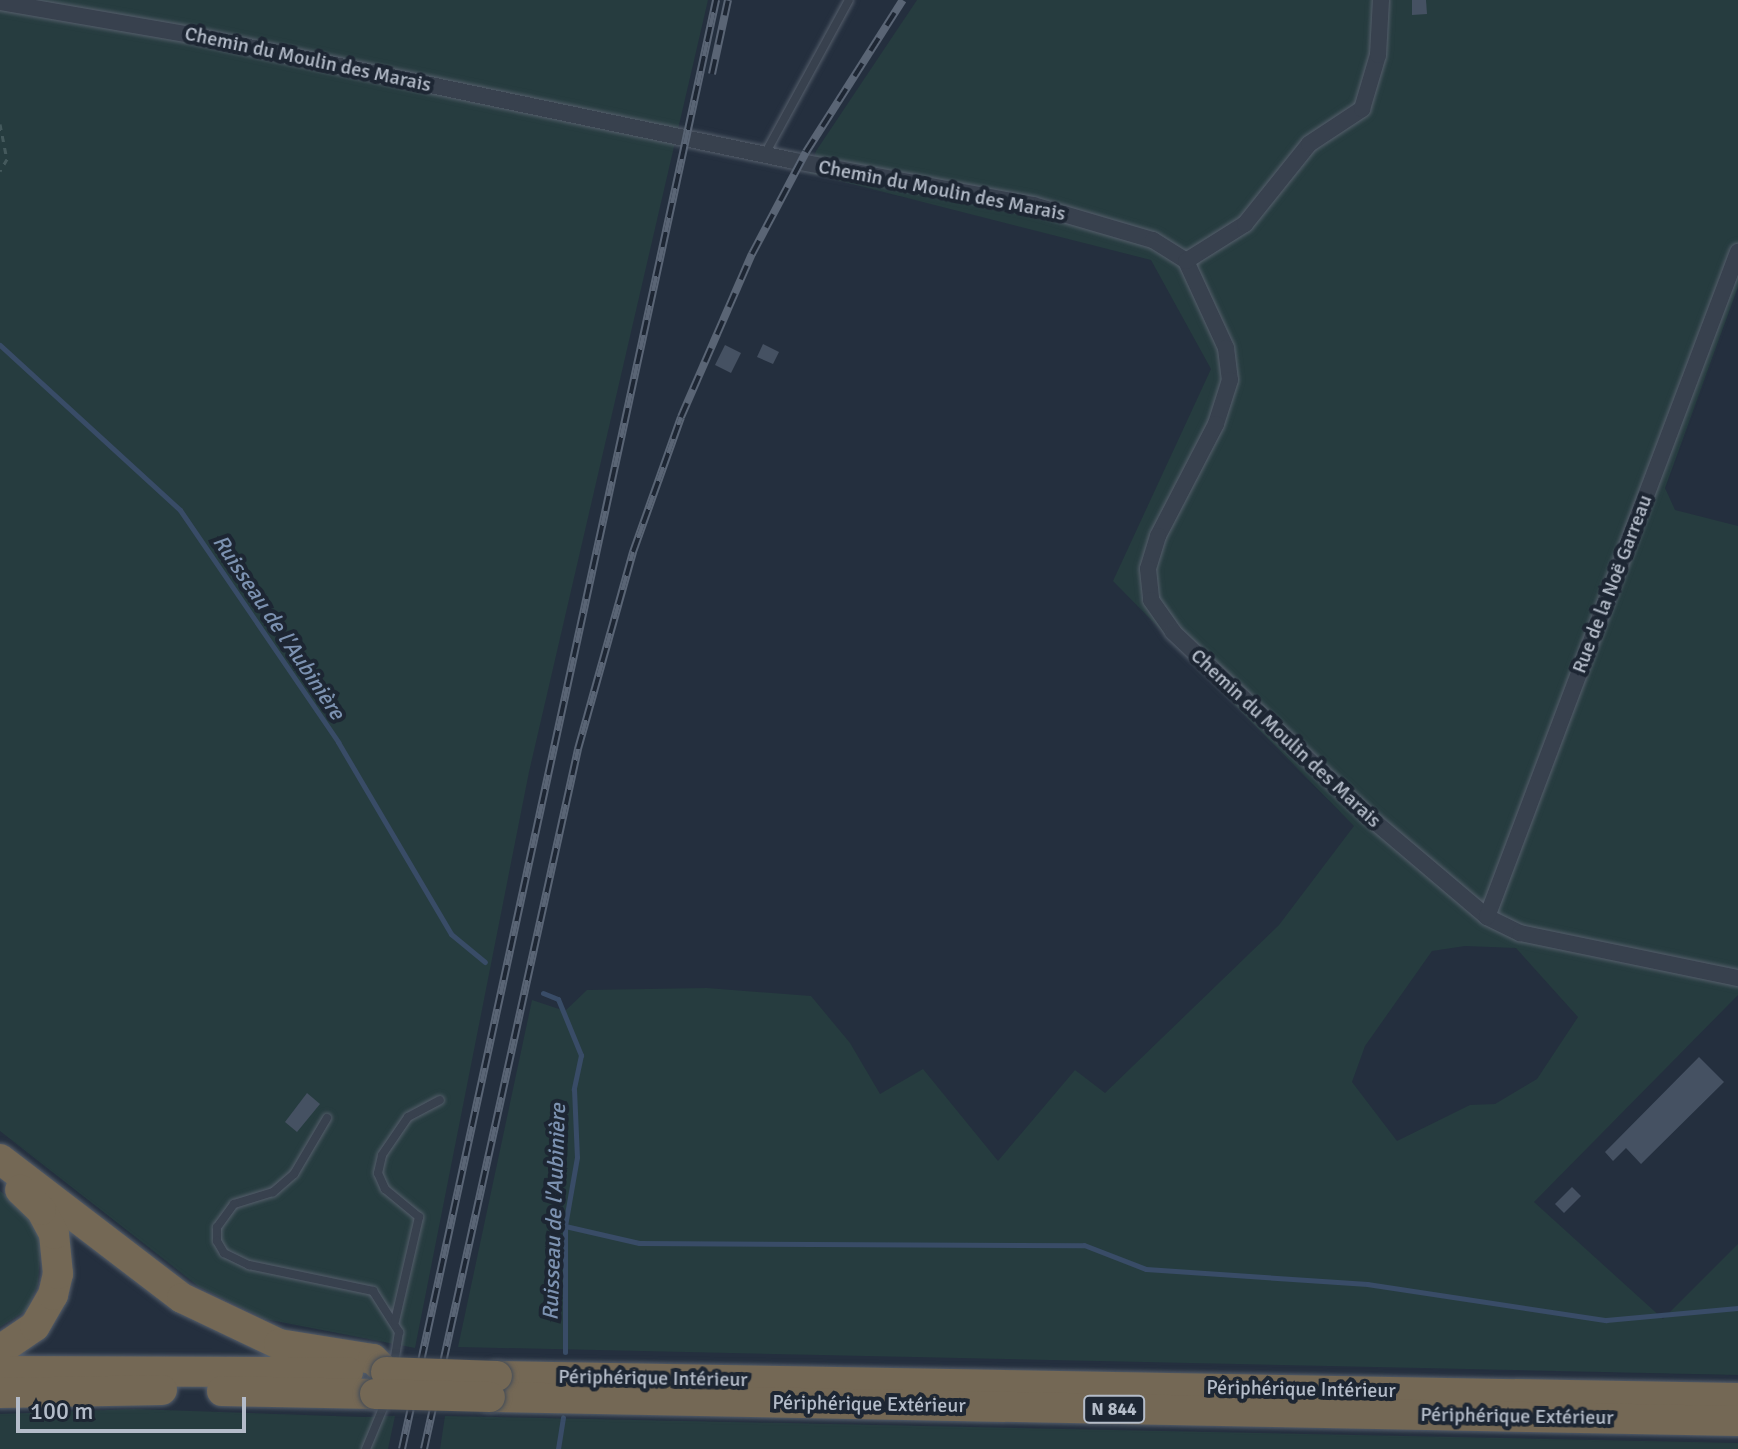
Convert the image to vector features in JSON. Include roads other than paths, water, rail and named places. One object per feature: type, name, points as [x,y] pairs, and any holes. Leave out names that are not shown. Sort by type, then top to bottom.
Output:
[{"type":"highway","points":[[0,1159],[182,1298],[269,1340],[373,1359],[381,1383]]},
{"type":"highway","points":[[0,1173],[41,1210],[58,1253],[46,1311],[21,1339],[0,1350]]},
{"type":"highway","name":"Périphérique Intérieur","points":[[0,1371],[494,1387],[1738,1398]]},
{"type":"highway","name":"N 844","points":[[0,1393],[381,1383]]},
{"type":"highway","name":"Périphérique Extérieur","points":[[494,1387],[1738,1421]]},
{"type":"street","points":[[1186,261],[1245,224],[1309,144],[1362,109],[1378,55],[1381,0]]},
{"type":"street","name":"Chemin du Moulin des Marais","points":[[0,2],[191,35],[765,155],[1033,205],[1153,240],[1186,261],[1226,348],[1230,380],[1216,424],[1158,536],[1148,569],[1151,600],[1173,632],[1433,875],[1487,917],[1520,933],[1738,978]]},
{"type":"street","name":"Rue de la Noë Garreau","points":[[1487,917],[1738,252]]},
{"type":"lane","points":[[765,155],[849,0]]},
{"type":"lane","points":[[395,1321],[419,1217],[385,1189],[378,1173],[382,1155],[408,1117],[440,1100]]},
{"type":"lane","points":[[327,1118],[294,1174],[273,1192],[234,1204],[217,1227],[217,1241],[224,1253],[249,1265],[373,1291],[395,1321],[399,1332],[383,1415],[366,1449]]},
{"type":"waterway","name":"Ruisseau de l'Aubinière","points":[[0,345],[180,510],[338,742],[451,934],[485,962]]},
{"type":"waterway","name":"Ruisseau de l'Aubinière","points":[[543,993],[558,999],[581,1055],[574,1089],[577,1157],[565,1226],[565,1352]]},
{"type":"waterway","points":[[565,1226],[639,1243],[1084,1245],[1146,1269],[1367,1284],[1606,1320],[1738,1308]]},
{"type":"waterway","name":"Ruisseau de l'Aubinière","points":[[558,1449],[563,1417]]},
{"type":"railway","points":[[402,1449],[716,0]]},
{"type":"railway","points":[[712,74],[728,0]]},
{"type":"railway","points":[[424,1449],[578,749],[633,552],[681,417],[752,254],[806,152],[903,0]]}]
